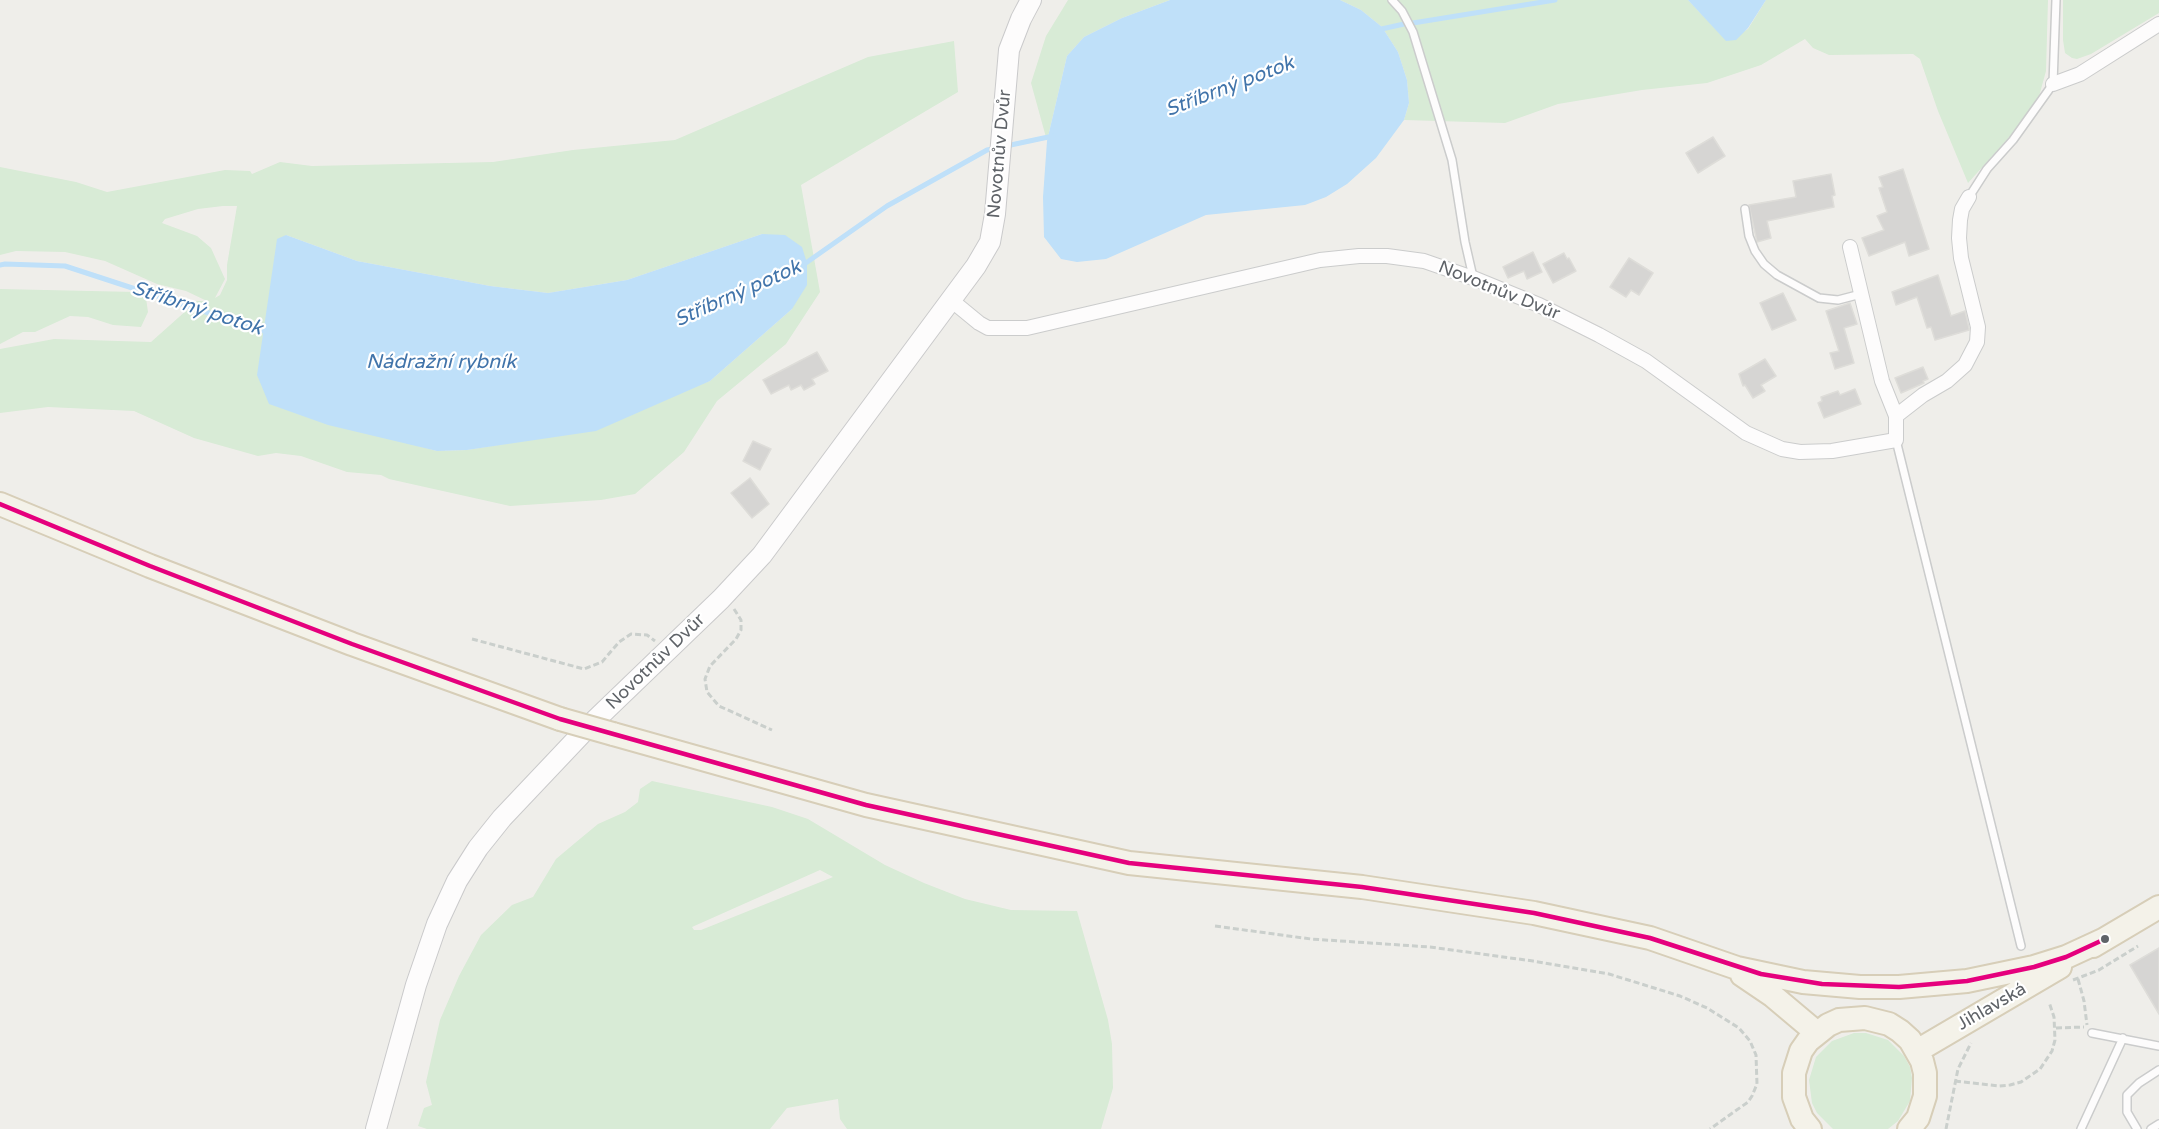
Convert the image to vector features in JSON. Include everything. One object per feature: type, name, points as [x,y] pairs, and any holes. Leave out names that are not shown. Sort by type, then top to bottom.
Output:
[{"type":"main road","points":[[0,504],[150,566],[352,644],[560,719],[867,805],[1129,863],[1362,887],[1534,913],[1650,938],[1761,974],[1794,981],[1860,987],[1944,984],[2000,975],[2066,957],[2105,939]]},
{"type":"main road","name":"Jihlavská","points":[[1917,1050],[1990,1010],[2159,907]]},
{"type":"main road","points":[[1714,960],[1773,996],[1817,1033]]},
{"type":"main road","points":[[1799,1126],[1794,1097],[1794,1073],[1802,1051],[1817,1033],[1839,1020],[1865,1017],[1889,1024],[1910,1040],[1917,1050],[1925,1072],[1925,1096],[1918,1118],[1909,1129]]},
{"type":"street","name":"Novotnův Dvůr","points":[[379,1120],[436,924],[457,881],[478,848],[502,818],[590,725],[721,599],[762,555],[976,266],[990,242],[995,214],[1009,50],[1031,0]]},
{"type":"street","points":[[2053,84],[2080,74],[2159,24]]},
{"type":"street","points":[[1896,416],[1965,365],[1977,342],[1978,327],[1961,258],[1959,238],[1962,209],[1969,197]]},
{"type":"street","points":[[1850,247],[1882,381],[1896,416],[1896,440]]},
{"type":"street","name":"Novotnův Dvůr","points":[[951,300],[979,323],[988,328],[1004,330],[1027,328],[1320,260],[1387,256],[1424,261],[1539,305],[1599,335],[1646,361],[1746,433],[1782,449],[1800,452],[1832,451],[1896,440]]},
{"type":"lane","points":[[1392,0],[1402,11],[1413,32],[1452,160],[1473,278]]},
{"type":"lane","points":[[1969,197],[1987,169],[2013,140],[2053,84],[2056,0]]},
{"type":"lane","points":[[1745,209],[1749,236],[1755,251],[1764,264],[1777,274],[1819,298],[1838,300],[1861,294]]},
{"type":"lane","points":[[1896,440],[2021,946]]},
{"type":"lane","points":[[2090,1030],[2159,1046]]},
{"type":"lane","points":[[2081,1129],[2123,1038]]},
{"type":"lane","points":[[2137,1129],[2127,1112],[2127,1095],[2139,1083],[2159,1070]]},
{"type":"lane","points":[[2151,1129],[2159,1125]]},
{"type":"path","points":[[721,599],[739,615],[741,630],[736,639],[710,666],[705,679],[707,692],[719,706],[772,730]]},
{"type":"path","points":[[472,639],[579,668],[590,668],[602,662],[619,642],[631,634],[647,635],[669,650]]},
{"type":"path","points":[[1215,926],[1311,939],[1430,947],[1533,961],[1610,974],[1680,996],[1707,1008],[1739,1028],[1750,1041],[1756,1055],[1756,1084],[1752,1096],[1748,1102],[1710,1129]]},
{"type":"path","points":[[2070,982],[2099,970],[2138,946]]},
{"type":"path","points":[[2056,1028],[2090,1030],[2078,978]]},
{"type":"path","points":[[1955,1080],[1999,1086],[2021,1082],[2040,1069],[2052,1051],[2056,1028],[2049,1002]]},
{"type":"path","points":[[1946,1129],[1955,1080],[1962,1058],[1972,1041]]},
{"type":"green space","points":[[1068,0],[1170,0],[1122,18],[1084,37],[1067,56],[1047,141],[1031,83],[1046,36]]},
{"type":"green space","points":[[1340,0],[1688,0],[1727,41],[1748,29],[1766,0],[2048,0],[2046,71],[2038,100],[2022,123],[1968,183],[1938,111],[1920,59],[1913,54],[1829,55],[1813,48],[1805,39],[1761,65],[1707,83],[1642,90],[1558,104],[1505,123],[1404,120],[1409,103],[1407,80],[1398,52],[1382,27],[1361,10]]},
{"type":"green space","points":[[2063,0],[2159,0],[2159,13],[2091,54],[2077,59],[2065,53]]},
{"type":"green space","points":[[954,41],[958,92],[801,185],[820,292],[786,344],[717,401],[684,452],[635,494],[601,500],[510,506],[389,479],[381,475],[347,472],[301,456],[276,453],[258,456],[194,438],[134,411],[48,407],[0,413],[0,349],[54,339],[151,342],[197,301],[207,301],[186,291],[157,284],[105,261],[65,252],[16,251],[0,255],[0,167],[76,182],[107,192],[225,170],[250,171],[252,174],[280,162],[312,166],[493,162],[573,150],[675,140],[868,57]],"holes":[[[237,206],[227,265],[227,280],[220,295],[215,298],[225,279],[211,248],[197,236],[162,223],[165,219],[198,209]],[[762,234],[792,309],[710,381],[516,442],[467,450],[437,451],[384,437],[286,235],[357,261],[490,286],[548,293],[627,280]]]},
{"type":"green space","points":[[0,289],[136,292],[146,298],[148,312],[141,327],[113,325],[88,317],[70,316],[35,332],[23,332],[0,344]]},
{"type":"green space","points":[[652,781],[772,807],[808,819],[885,865],[965,899],[1011,910],[1077,911],[1108,1020],[1112,1044],[1113,1088],[1101,1129],[847,1129],[840,1119],[838,1099],[787,1108],[770,1129],[427,1129],[418,1126],[424,1108],[432,1105],[426,1082],[440,1020],[459,976],[481,935],[512,905],[533,897],[556,859],[598,824],[625,812],[638,802],[640,789]],"holes":[[[820,870],[833,877],[701,930],[694,930],[692,927]]]},
{"type":"green space","points":[[1854,1033],[1866,1033],[1888,1040],[1904,1056],[1910,1067],[1912,1078],[1910,1101],[1898,1121],[1888,1129],[1833,1129],[1817,1113],[1812,1103],[1809,1080],[1816,1057],[1832,1041]]},
{"type":"water","points":[[1170,0],[1340,0],[1361,10],[1382,27],[1398,52],[1407,80],[1409,103],[1404,120],[1376,158],[1347,184],[1326,197],[1305,205],[1206,215],[1106,259],[1077,262],[1061,259],[1044,237],[1043,197],[1047,141],[1067,56],[1084,37],[1122,18]]},
{"type":"water","points":[[1688,0],[1766,0],[1748,28],[1736,40],[1726,41]]},
{"type":"water","name":"Nádražní rybník","points":[[762,234],[785,235],[802,247],[807,263],[807,285],[792,309],[710,381],[596,431],[467,450],[437,451],[328,425],[269,404],[257,375],[277,239],[286,235],[357,261],[490,286],[548,293],[627,280]]},
{"type":"building","points":[[1713,137],[1725,156],[1698,173],[1686,153]]},
{"type":"building","points":[[1903,169],[1929,249],[1909,256],[1905,242],[1869,256],[1862,238],[1884,230],[1877,216],[1887,212],[1879,188],[1883,187],[1879,177]]},
{"type":"building","points":[[1831,174],[1835,195],[1832,196],[1834,207],[1767,221],[1771,238],[1757,242],[1749,205],[1796,197],[1793,181]]},
{"type":"building","points":[[1533,252],[1542,272],[1527,279],[1524,271],[1508,278],[1503,267]]},
{"type":"building","points":[[1564,253],[1576,271],[1553,283],[1543,264]]},
{"type":"building","points":[[1629,258],[1653,273],[1639,295],[1631,290],[1626,297],[1610,287]]},
{"type":"building","points":[[1938,275],[1951,316],[1965,311],[1969,330],[1935,340],[1931,327],[1927,328],[1917,297],[1896,305],[1892,292]]},
{"type":"building","points":[[1783,293],[1796,320],[1772,330],[1760,303]]},
{"type":"building","points":[[1850,303],[1857,324],[1844,328],[1854,363],[1835,369],[1830,353],[1839,351],[1826,311]]},
{"type":"building","points":[[817,352],[828,371],[812,379],[815,384],[804,390],[801,385],[791,390],[789,385],[771,394],[763,380]]},
{"type":"building","points":[[1765,359],[1776,376],[1761,385],[1765,391],[1753,398],[1745,385],[1743,386],[1739,374]]},
{"type":"building","points":[[1923,367],[1928,379],[1901,393],[1895,378]]},
{"type":"building","points":[[1855,389],[1861,404],[1824,418],[1818,403],[1822,401],[1821,397],[1838,391],[1840,395]]},
{"type":"building","points":[[753,441],[771,449],[760,470],[743,461]]},
{"type":"building","points":[[750,478],[769,504],[752,518],[731,493]]},
{"type":"building","points":[[2159,948],[2159,1014],[2130,965]]},
{"type":"waterway","name":"Stříbrný potok","points":[[1413,23],[1555,0]]},
{"type":"waterway","name":"Stříbrný potok","points":[[1377,30],[1404,24]]},
{"type":"waterway","name":"Stříbrný potok","points":[[1006,146],[1053,136]]},
{"type":"waterway","name":"Stříbrný potok","points":[[803,265],[887,206],[987,150],[997,148]]},
{"type":"waterway","name":"Stříbrný potok","points":[[0,265],[65,266],[270,333]]},
{"type":"transit line","points":[[0,504],[150,566],[352,644],[560,719],[866,805],[1129,863],[1362,887],[1534,913],[1650,938],[1761,974],[1822,984],[1899,987],[1967,981],[2034,967],[2066,957],[2105,939]]}]
